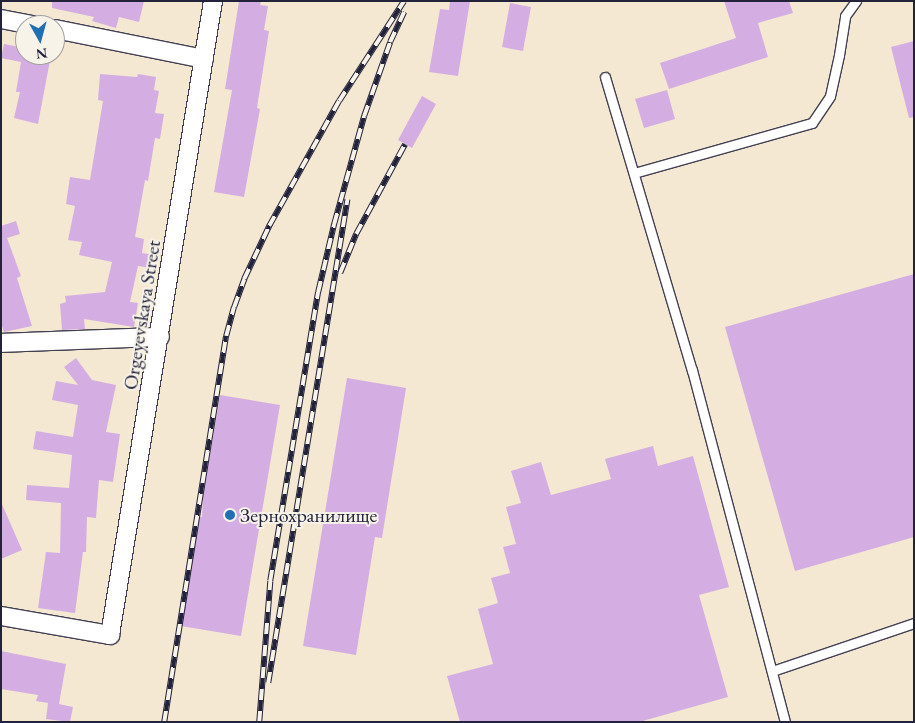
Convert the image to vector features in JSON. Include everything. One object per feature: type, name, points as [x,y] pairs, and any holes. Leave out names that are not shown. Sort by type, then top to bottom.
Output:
[{"type":"street","name":"Orgeyevskaya Street","points":[[1,616],[110,635],[160,337],[213,1]]},
{"type":"street","points":[[1,19],[15,22]]},
{"type":"street","points":[[65,32],[204,59]]},
{"type":"street","points":[[1,342],[160,337]]},
{"type":"lane","points":[[634,173],[812,123],[830,96],[840,55],[845,16],[856,1]]},
{"type":"lane","points":[[605,77],[692,370],[785,722]]},
{"type":"lane","points":[[772,671],[914,623]]},
{"type":"building","points":[[52,1],[144,1],[139,22],[119,17],[116,28],[92,21],[94,17],[52,8]]},
{"type":"building","points":[[239,1],[261,1],[260,5],[268,6],[264,30],[269,31],[257,108],[260,109],[244,197],[214,192],[232,90],[225,89]]},
{"type":"building","points":[[450,1],[470,1],[458,76],[429,72],[440,9],[449,10]]},
{"type":"building","points":[[724,1],[789,1],[793,13],[758,23],[768,57],[669,89],[660,63],[736,38]]},
{"type":"building","points":[[510,3],[531,7],[523,51],[502,47]]},
{"type":"building","points":[[914,41],[914,117],[909,118],[891,47]]},
{"type":"building","points":[[4,44],[15,46],[15,61],[1,58]]},
{"type":"building","points":[[20,65],[49,65],[38,124],[14,118],[20,92],[16,92]]},
{"type":"building","points":[[100,74],[137,77],[138,74],[156,77],[154,90],[159,91],[155,113],[164,114],[160,139],[155,138],[148,181],[145,180],[135,237],[144,239],[142,253],[154,255],[151,268],[138,266],[130,302],[138,303],[134,327],[84,319],[85,329],[62,330],[60,304],[66,302],[65,296],[105,292],[112,262],[79,255],[82,242],[68,240],[75,206],[66,204],[70,177],[90,180],[103,101],[98,100]]},
{"type":"building","points":[[667,90],[675,119],[644,128],[635,99]]},
{"type":"building","points":[[422,96],[436,104],[412,148],[398,140]]},
{"type":"building","points":[[16,221],[20,234],[7,238],[21,276],[17,278],[32,326],[4,332],[1,323],[1,226]]},
{"type":"building","points":[[914,274],[914,537],[795,571],[725,327]]},
{"type":"building","points":[[76,358],[92,380],[116,385],[106,432],[120,434],[113,482],[99,480],[96,518],[87,517],[86,552],[83,552],[75,613],[38,608],[46,552],[60,553],[61,503],[26,500],[27,485],[69,488],[72,455],[33,449],[36,431],[73,437],[78,405],[52,400],[56,381],[78,385],[64,367]]},
{"type":"building","points":[[347,378],[406,388],[382,538],[375,537],[356,655],[303,646]]},
{"type":"building","name":"Зернохранилище","points":[[220,395],[280,405],[241,636],[181,626],[199,517],[202,517],[203,496]]},
{"type":"building","points":[[653,446],[658,466],[693,456],[729,587],[699,595],[728,697],[639,722],[460,722],[447,676],[493,664],[478,609],[498,603],[491,578],[510,573],[503,547],[516,544],[506,507],[521,503],[511,471],[541,462],[551,495],[611,479],[605,459]]},
{"type":"building","points":[[1,502],[22,550],[1,559]]},
{"type":"building","points":[[1,651],[66,664],[59,704],[73,707],[70,722],[46,719],[48,703],[36,701],[38,695],[1,689]]},
{"type":"railway","points":[[164,722],[226,336],[234,307],[244,279],[269,226],[339,101],[404,1]]},
{"type":"railway","points":[[259,722],[270,581],[318,292],[334,224],[364,116],[390,42],[404,12]]},
{"type":"railway","points":[[340,273],[356,234],[405,144]]},
{"type":"railway","points":[[268,683],[347,199]]},
{"type":"place","name":"Зернохранилище","points":[[230,515]]}]
